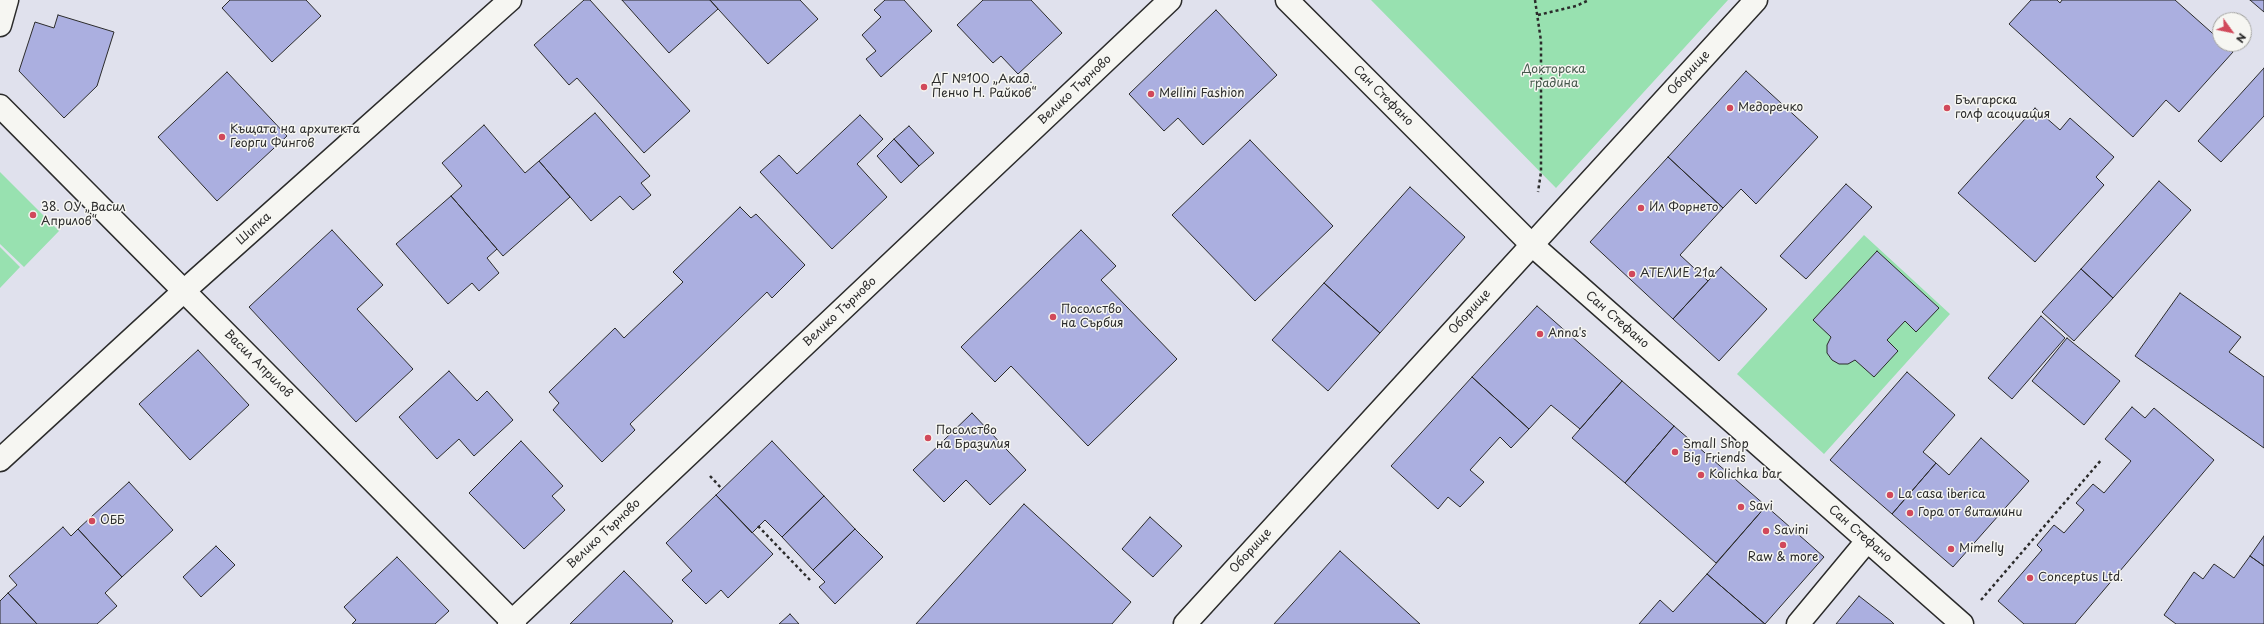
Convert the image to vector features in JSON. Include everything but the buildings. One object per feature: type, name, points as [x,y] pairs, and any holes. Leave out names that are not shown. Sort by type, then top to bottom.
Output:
[{"type":"street","points":[[0,25],[7,0]]},
{"type":"street","name":"Шипка","points":[[0,460],[185,290],[510,0]]},
{"type":"street","name":"Велико Търново","points":[[512,623],[1170,0]]},
{"type":"street","name":"Сан Стефано","points":[[1287,0],[1531,244],[1961,624]]},
{"type":"street","name":"Оборище","points":[[1185,624],[1531,244],[1756,0]]},
{"type":"street","name":"Васил Априлов","points":[[0,106],[185,290],[512,623]]},
{"type":"street","points":[[1798,624],[1867,540]]},
{"type":"path","points":[[1535,0],[1541,41],[1541,149],[1538,194]]},
{"type":"path","points":[[1538,15],[1576,6],[1589,0]]},
{"type":"path","points":[[1961,624],[2102,459]]},
{"type":"path","points":[[758,526],[810,580]]},
{"type":"green space","name":"Докторска градина","points":[[1371,0],[1728,0],[1556,188]]},
{"type":"green space","points":[[0,172],[59,231],[24,267],[0,244]]},
{"type":"green space","points":[[1864,235],[1950,314],[1824,454],[1737,374]]},
{"type":"green space","points":[[0,247],[20,267],[0,288]]},
{"type":"place","name":"ДГ №100 „Акад. Пенчо Н. Райков“","points":[[924,87]]},
{"type":"place","name":"Mellini Fashion","points":[[1151,94]]},
{"type":"place","name":"Медоречко","points":[[1730,108]]},
{"type":"place","name":"Българска голф асоциация","points":[[1947,108]]},
{"type":"place","name":"Къщата на архитекта Георги Фингов","points":[[222,137]]},
{"type":"place","name":"Ил Форнето","points":[[1641,208]]},
{"type":"place","name":"38. ОУ „Васил Априлов“","points":[[33,215]]},
{"type":"place","name":"АТЕЛИЕ 21а","points":[[1632,274]]},
{"type":"place","name":"Посолство на Сърбия","points":[[1053,317]]},
{"type":"place","name":"Anna's","points":[[1540,334]]},
{"type":"place","name":"Посолство на Бразилия","points":[[928,438]]},
{"type":"place","name":"Small Shop Big Friends","points":[[1675,452]]},
{"type":"place","name":"Kolichka bar","points":[[1701,475]]},
{"type":"place","name":"La casa iberica","points":[[1890,495]]},
{"type":"place","name":"Savi","points":[[1741,507]]},
{"type":"place","name":"Гора от витамини","points":[[1910,513]]},
{"type":"place","name":"ОББ","points":[[92,521]]},
{"type":"place","name":"Savini","points":[[1766,531]]},
{"type":"place","name":"Raw & more","points":[[1783,545]]},
{"type":"place","name":"Mimelly","points":[[1951,549]]},
{"type":"place","name":"Conceptus Ltd.","points":[[2030,578]]}]
